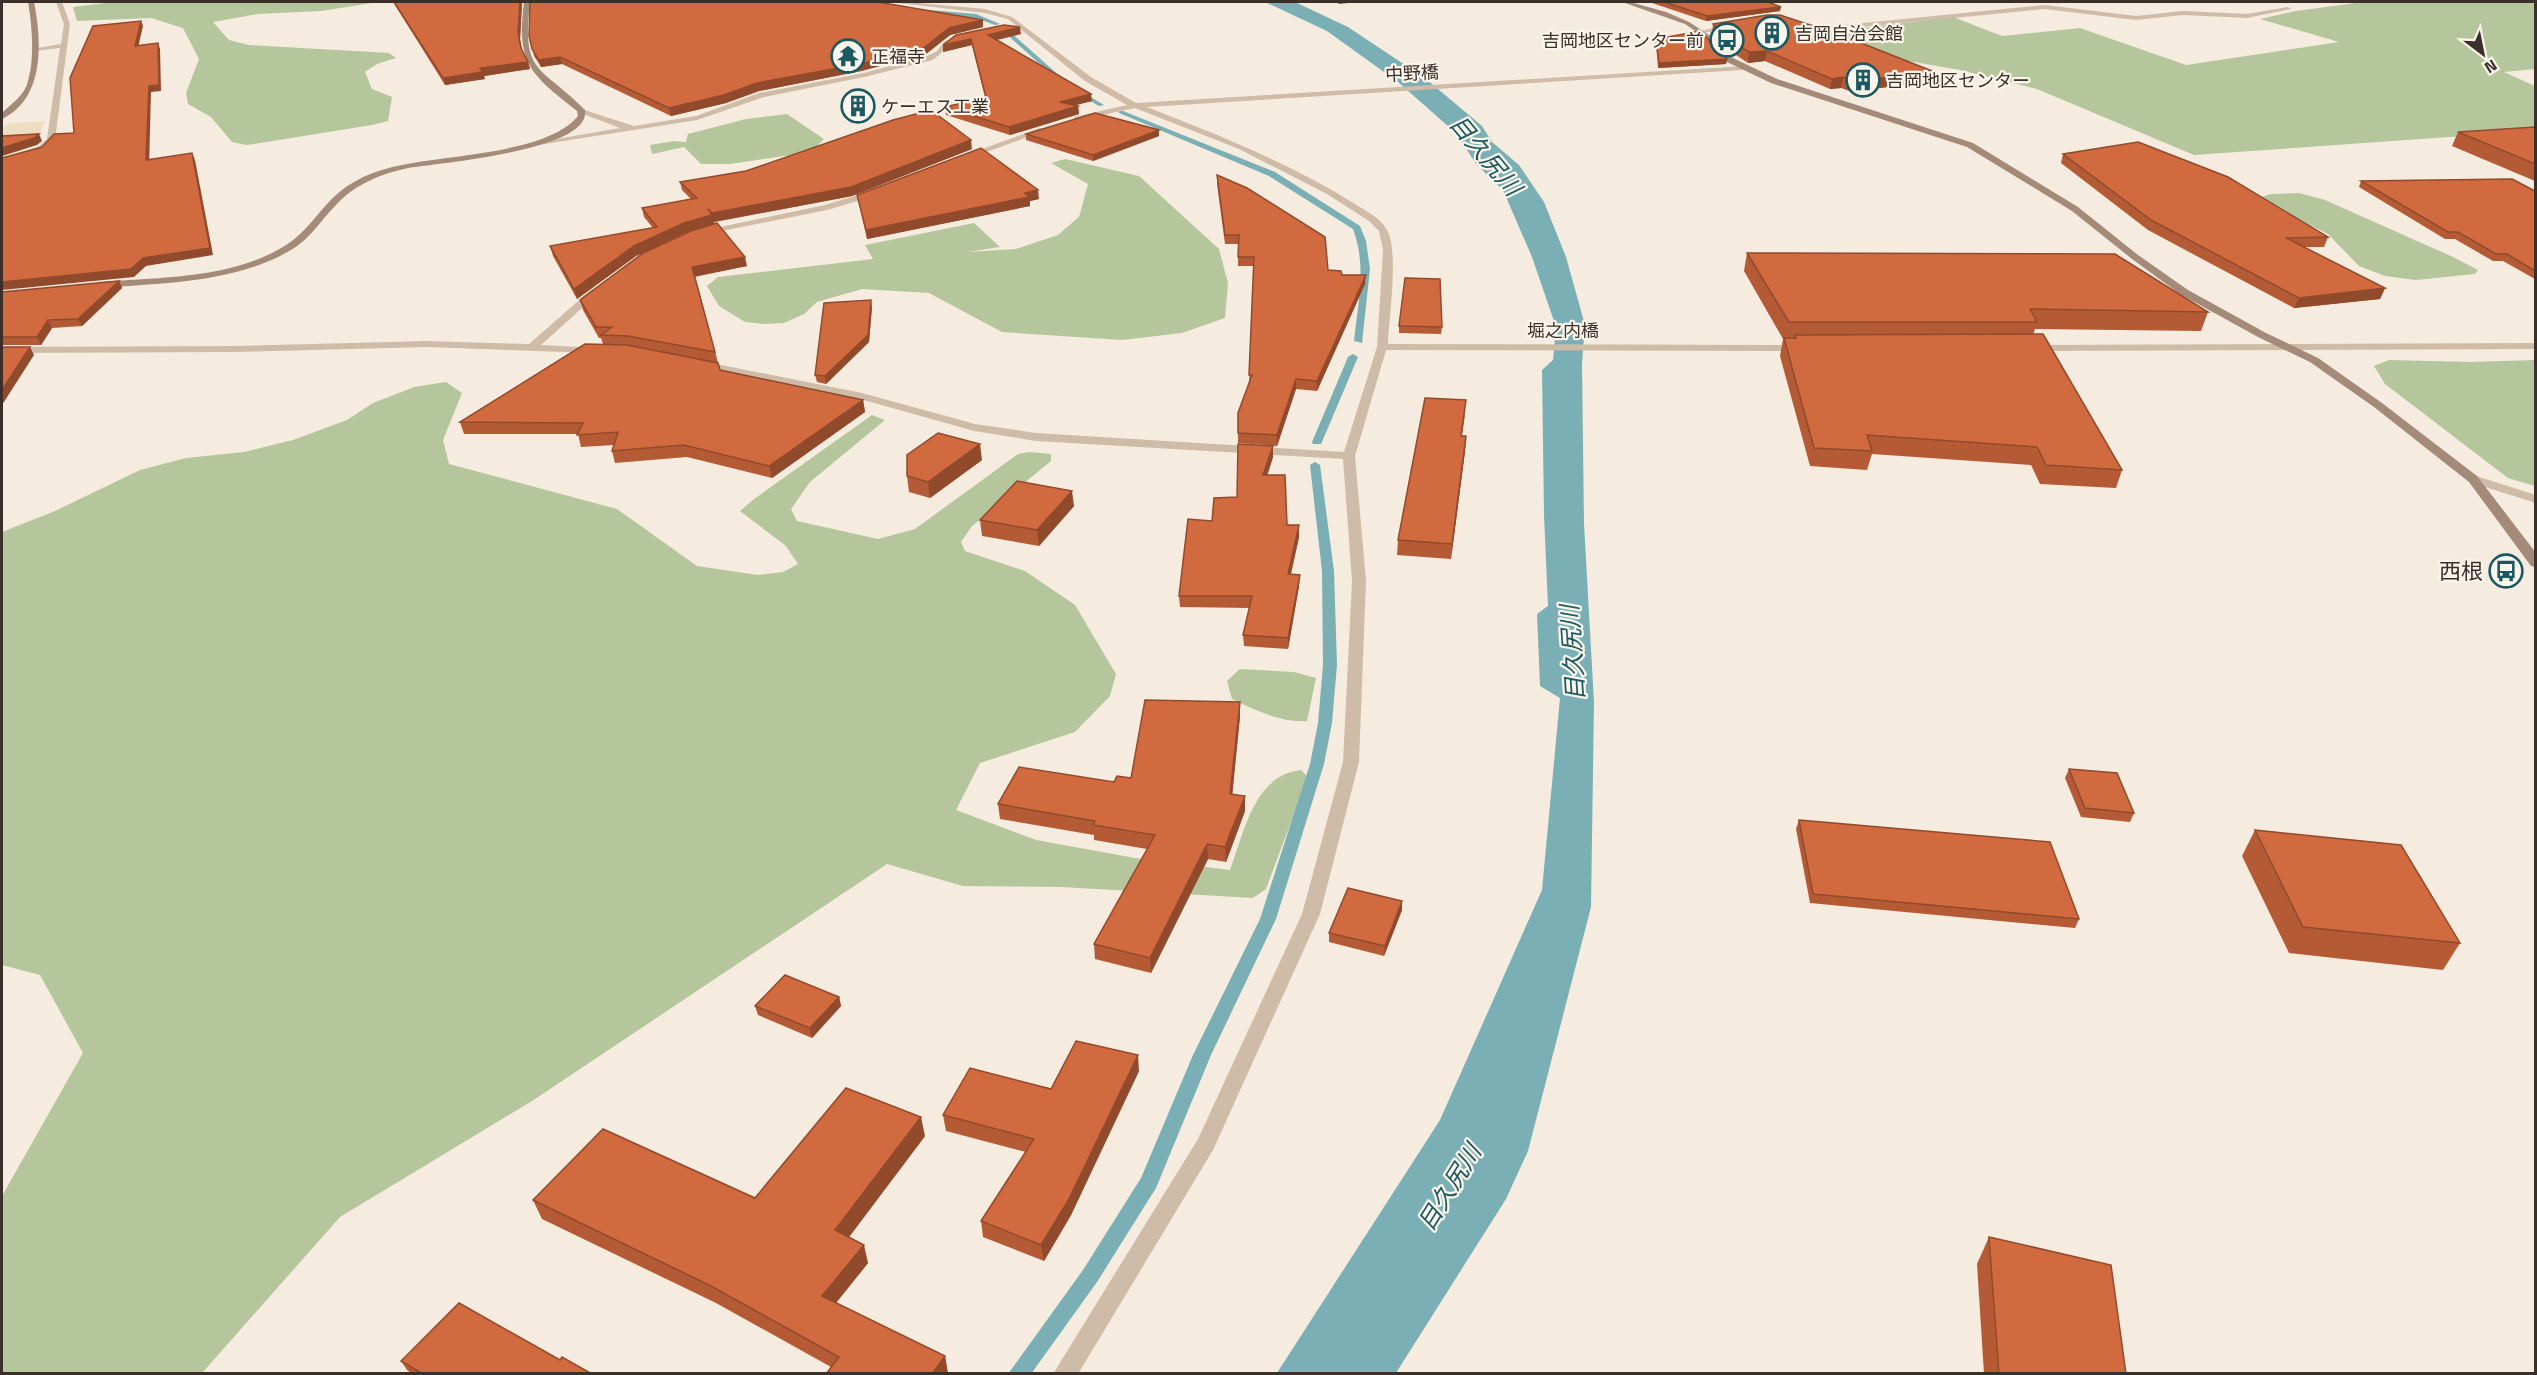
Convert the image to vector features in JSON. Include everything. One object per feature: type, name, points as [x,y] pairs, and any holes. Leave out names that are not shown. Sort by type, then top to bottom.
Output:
[{"type":"street","points":[[2,117],[23,98],[32,82],[36,27],[31,2]]},
{"type":"street","points":[[2,161],[40,149],[51,140],[67,24],[59,2]]},
{"type":"street","points":[[527,2],[524,34],[530,65],[542,80],[581,110],[623,126],[643,128]]},
{"type":"street","points":[[893,2],[998,13],[1010,18],[1088,79],[1133,106],[1242,147],[1330,192],[1372,219],[1383,230],[1388,250],[1382,348],[1349,456],[1359,581],[1351,762],[1311,914],[1206,1144],[1072,1371]]},
{"type":"street","points":[[1625,2],[1664,13],[1702,32],[1730,60],[1742,68],[1774,81],[1971,145],[2074,209],[2184,292],[2314,360],[2378,405],[2473,479],[2535,562]]},
{"type":"street","points":[[1795,23],[1833,28],[2045,7],[2136,18],[2183,13],[2247,16],[2288,9]]},
{"type":"street","points":[[1003,27],[1016,24]]},
{"type":"street","points":[[1702,32],[1736,26]]},
{"type":"street","points":[[85,286],[202,275],[238,268],[288,249],[302,239],[347,190],[364,180],[410,167],[532,144],[697,118],[762,95],[864,75],[930,58],[938,53],[947,42],[980,33]]},
{"type":"street","points":[[34,49],[63,46]]},
{"type":"street","name":"中野橋","points":[[1071,121],[1133,106],[1742,68]]},
{"type":"street","points":[[532,144],[572,129],[582,116],[581,110]]},
{"type":"street","points":[[953,162],[997,144],[1050,127]]},
{"type":"street","points":[[696,233],[857,200],[887,188]]},
{"type":"street","points":[[533,347],[580,303],[606,284]]},
{"type":"street","points":[[2,350],[232,349],[427,344],[607,350]]},
{"type":"street","name":"堀之内橋","points":[[1382,348],[1496,346],[1812,348]]},
{"type":"street","points":[[2024,348],[2535,346]]},
{"type":"street","points":[[685,360],[862,396],[974,427],[1036,437],[1349,456]]},
{"type":"street","points":[[2473,479],[2535,499]]},
{"type":"green space","points":[[113,2],[379,2],[321,11],[258,14],[213,22],[229,40],[249,45],[389,53],[396,58],[377,64],[365,72],[372,89],[392,97],[388,121],[247,145],[232,142],[211,117],[188,104],[186,93],[199,59],[183,28],[151,18],[77,21],[73,7]]},
{"type":"green space","points":[[2363,2],[2535,2],[2535,69],[2504,72],[2535,86],[2535,131],[2194,155],[2037,89],[1960,70],[1862,53],[1822,33],[1953,17],[2002,36],[2080,28],[2186,65],[2339,42],[2260,19],[2296,11]]},
{"type":"green space","points":[[787,114],[824,139],[811,152],[730,164],[701,164],[684,147],[652,154],[650,145],[674,141],[686,142],[688,134],[746,119]]},
{"type":"green space","points":[[1065,159],[1139,176],[1219,249],[1228,283],[1225,318],[1182,333],[1122,340],[1002,332],[929,293],[862,289],[817,302],[804,314],[784,323],[764,324],[745,322],[719,306],[707,286],[718,277],[873,259],[865,245],[974,223],[1000,247],[968,252],[1016,249],[1058,235],[1079,217],[1088,184],[1051,163]]},
{"type":"green space","points":[[2299,193],[2325,200],[2478,270],[2475,274],[2416,280],[2385,276],[2359,266],[2328,234],[2255,199],[2271,194]]},
{"type":"green space","points":[[2389,360],[2470,362],[2535,360],[2535,486],[2508,478],[2385,384],[2374,366]]},
{"type":"green space","points":[[446,382],[462,393],[443,440],[449,464],[617,509],[697,566],[758,575],[783,572],[798,564],[786,546],[740,511],[872,415],[885,420],[810,482],[791,509],[797,521],[878,539],[915,529],[1018,454],[1029,452],[1051,454],[1051,461],[972,526],[961,542],[965,551],[1025,571],[1075,605],[1116,674],[1110,696],[1075,732],[980,763],[956,810],[1036,840],[1135,858],[1230,870],[1246,823],[1262,794],[1285,774],[1301,770],[1308,777],[1266,889],[1253,898],[1061,887],[963,886],[887,864],[532,1101],[340,1217],[202,1373],[2,1374],[2,1196],[83,1053],[40,975],[2,965],[2,532],[55,511],[140,470],[186,458],[244,452],[293,440],[347,420],[373,403],[414,387]]},
{"type":"green space","points":[[1240,669],[1294,672],[1316,678],[1307,721],[1278,718],[1232,699],[1227,681]]},
{"type":"shaded area","points":[[45,121],[37,140],[17,153],[2,157],[2,128],[11,123]]},
{"type":"water","name":"目久尻川","points":[[1265,2],[1295,2],[1348,27],[1426,79],[1482,126],[1492,142],[1519,165],[1544,202],[1566,257],[1585,325],[1582,363],[1584,524],[1594,702],[1591,907],[1528,1151],[1506,1199],[1396,1373],[1277,1373],[1440,1120],[1542,890],[1560,698],[1540,686],[1537,614],[1548,606],[1542,370],[1553,360],[1556,327],[1532,257],[1503,190],[1476,164],[1457,134],[1398,82],[1327,31]]},
{"type":"building","points":[[394,2],[520,2],[518,33],[521,48],[528,62],[480,68],[483,72],[443,78]]},
{"type":"building","points":[[530,2],[878,2],[983,20],[949,28],[925,47],[860,64],[757,83],[724,95],[669,108],[560,57],[539,60],[532,49],[529,36]]},
{"type":"building","points":[[1664,2],[1768,2],[1781,7],[1707,16]]},
{"type":"building","points":[[1780,15],[1846,37],[1932,71],[1854,82],[1843,77],[1832,79],[1767,51],[1749,52],[1722,35],[1713,24]]},
{"type":"building","points":[[141,21],[135,46],[158,43],[159,85],[149,86],[146,160],[192,153],[210,248],[143,258],[131,269],[2,282],[2,158],[42,147],[54,134],[74,133],[70,78],[93,26]]},
{"type":"building","points":[[1004,25],[1020,27],[988,35],[1091,94],[1060,102],[1078,106],[1009,127],[945,107],[986,97],[971,39],[943,45],[956,35]]},
{"type":"building","points":[[1700,31],[1727,59],[1659,63],[1656,39]]},
{"type":"building","points":[[931,110],[971,140],[851,187],[712,213],[708,209],[712,215],[684,223],[634,246],[574,289],[550,246],[657,227],[642,208],[697,198],[680,182],[746,171],[893,120]]},
{"type":"building","points":[[1095,113],[1159,130],[1093,155],[1026,134]]},
{"type":"building","points":[[2535,127],[2535,164],[2458,132]]},
{"type":"building","points":[[39,134],[34,138],[2,148],[2,136]]},
{"type":"building","points":[[2138,142],[2228,177],[2328,237],[2286,238],[2385,288],[2299,298],[2151,220],[2063,154]]},
{"type":"building","points":[[981,148],[1038,190],[1025,193],[1029,197],[866,230],[857,195]]},
{"type":"building","points":[[1217,175],[1247,188],[1325,237],[1328,270],[1341,271],[1342,275],[1366,275],[1317,381],[1296,379],[1277,435],[1238,433],[1238,413],[1252,375],[1249,375],[1254,257],[1238,257],[1239,235],[1225,235]]},
{"type":"building","points":[[2512,179],[2535,191],[2535,271],[2507,254],[2496,254],[2458,232],[2448,232],[2361,181]]},
{"type":"building","points":[[717,223],[745,257],[692,267],[715,352],[628,336],[601,335],[612,327],[596,327],[580,300],[643,253],[691,231]]},
{"type":"building","points":[[1747,253],[2115,254],[2208,312],[2030,309],[2037,322],[1789,322]]},
{"type":"building","points":[[1405,278],[1440,279],[1442,327],[1399,326]]},
{"type":"building","points":[[119,281],[78,319],[48,320],[37,337],[2,337],[2,292]]},
{"type":"building","points":[[871,300],[868,335],[825,376],[815,375],[824,303]]},
{"type":"building","points":[[2043,334],[2122,470],[2046,465],[2037,447],[1867,435],[1872,451],[1814,448],[1784,338],[1796,338],[1795,335]]},
{"type":"building","points":[[585,344],[627,345],[718,363],[720,370],[863,400],[769,466],[684,445],[612,451],[618,432],[577,435],[583,423],[460,422]]},
{"type":"building","points":[[2,347],[30,347],[2,390]]},
{"type":"building","points":[[1425,398],[1466,400],[1461,436],[1466,436],[1452,544],[1398,540]]},
{"type":"building","points":[[938,433],[980,444],[928,482],[907,476],[907,455]]},
{"type":"building","points":[[1238,444],[1273,446],[1263,475],[1285,475],[1287,525],[1299,525],[1288,574],[1300,575],[1288,638],[1243,635],[1252,596],[1179,596],[1188,519],[1212,521],[1214,498],[1237,497]]},
{"type":"building","points":[[1017,481],[1072,491],[1037,530],[980,520]]},
{"type":"building","points":[[1145,700],[1240,702],[1230,794],[1245,796],[1225,847],[1207,844],[1150,958],[1094,944],[1155,835],[1093,825],[1095,821],[998,804],[1019,767],[1114,782],[1117,776],[1131,778]]},
{"type":"building","points":[[2069,769],[2117,773],[2134,813],[2085,808]]},
{"type":"building","points":[[1799,820],[2050,842],[2079,919],[1813,894]]},
{"type":"building","points":[[2255,830],[2401,845],[2460,943],[2303,927]]},
{"type":"building","points":[[1348,888],[1402,901],[1385,946],[1329,933]]},
{"type":"building","points":[[785,975],[839,997],[810,1028],[755,1006]]},
{"type":"building","points":[[1076,1041],[1138,1055],[1069,1199],[1041,1245],[981,1221],[1034,1139],[943,1115],[970,1068],[1051,1089]]},
{"type":"building","points":[[846,1088],[921,1117],[835,1230],[864,1245],[822,1296],[945,1356],[932,1374],[826,1374],[839,1357],[709,1285],[533,1200],[603,1129],[755,1198]]},
{"type":"building","points":[[1989,1237],[2111,1265],[2126,1374],[1999,1374]]},
{"type":"building","points":[[459,1303],[560,1360],[562,1357],[592,1374],[423,1374],[401,1361]]},
{"type":"waterway","points":[[920,10],[976,16],[997,24]]},
{"type":"waterway","points":[[1006,31],[1061,80]]},
{"type":"waterway","points":[[1077,91],[1101,105]]},
{"type":"waterway","points":[[1121,112],[1272,174],[1357,228],[1362,241],[1365,269],[1359,341]]},
{"type":"waterway","points":[[1317,442],[1353,357]]},
{"type":"waterway","points":[[1018,1374],[1090,1276],[1149,1182],[1202,1055],[1268,919],[1317,764],[1325,723],[1330,665],[1328,571],[1315,465]]},
{"type":"place","name":"吉岡自治会館","points":[[1772,33]]},
{"type":"place","name":"吉岡地区センター前","points":[[1727,40]]},
{"type":"place","name":"正福寺","points":[[848,56]]},
{"type":"place","name":"吉岡地区センター","points":[[1863,80]]},
{"type":"place","name":"ケーエス工業","points":[[858,106]]},
{"type":"place","name":"西根","points":[[2506,571]]}]
